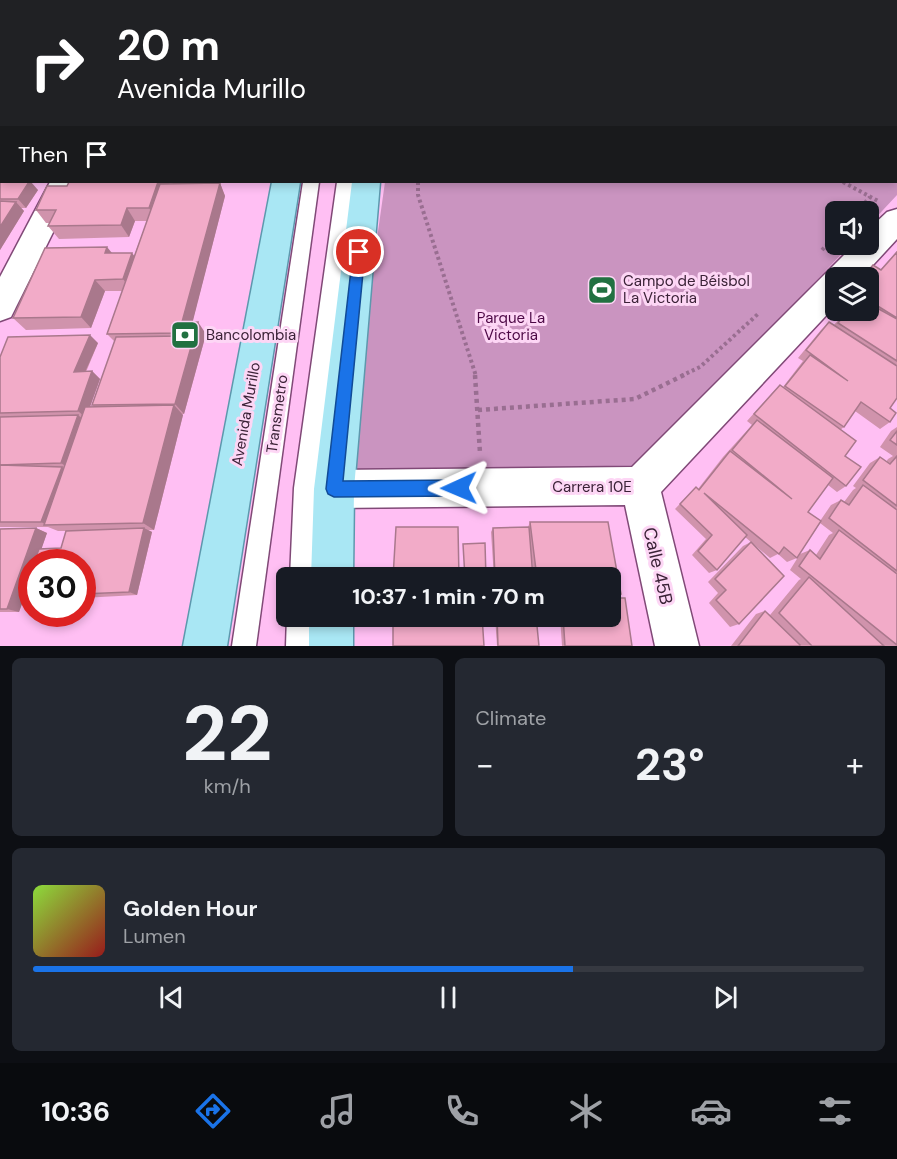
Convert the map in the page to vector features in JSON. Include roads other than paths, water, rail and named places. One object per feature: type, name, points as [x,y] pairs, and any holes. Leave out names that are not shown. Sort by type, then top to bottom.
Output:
[{"type":"main road","name":"Avenida Murillo","points":[[205,646],[286,183]]},
{"type":"main road","points":[[332,567],[334,489],[366,183]]},
{"type":"main road","points":[[331,627],[331,646]]},
{"type":"street","points":[[0,308],[63,183]]},
{"type":"street","points":[[849,267],[888,211]]},
{"type":"street","name":"Carrera 10E","points":[[334,489],[640,486],[825,271]]},
{"type":"street","name":"Calle 45B","points":[[640,486],[677,646]]},
{"type":"lane","name":"Transmetro","points":[[244,646],[311,183]]},
{"type":"lane","points":[[301,567],[305,488],[345,183]]},
{"type":"lane","points":[[298,646],[299,627]]},
{"type":"place","name":"Campo de Béisbol La Victoria","points":[[602,290]]},
{"type":"place","name":"Bancolombia","points":[[185,335]]},
{"type":"park label","name":"Parque La Victoria","points":[[511,326]]}]
